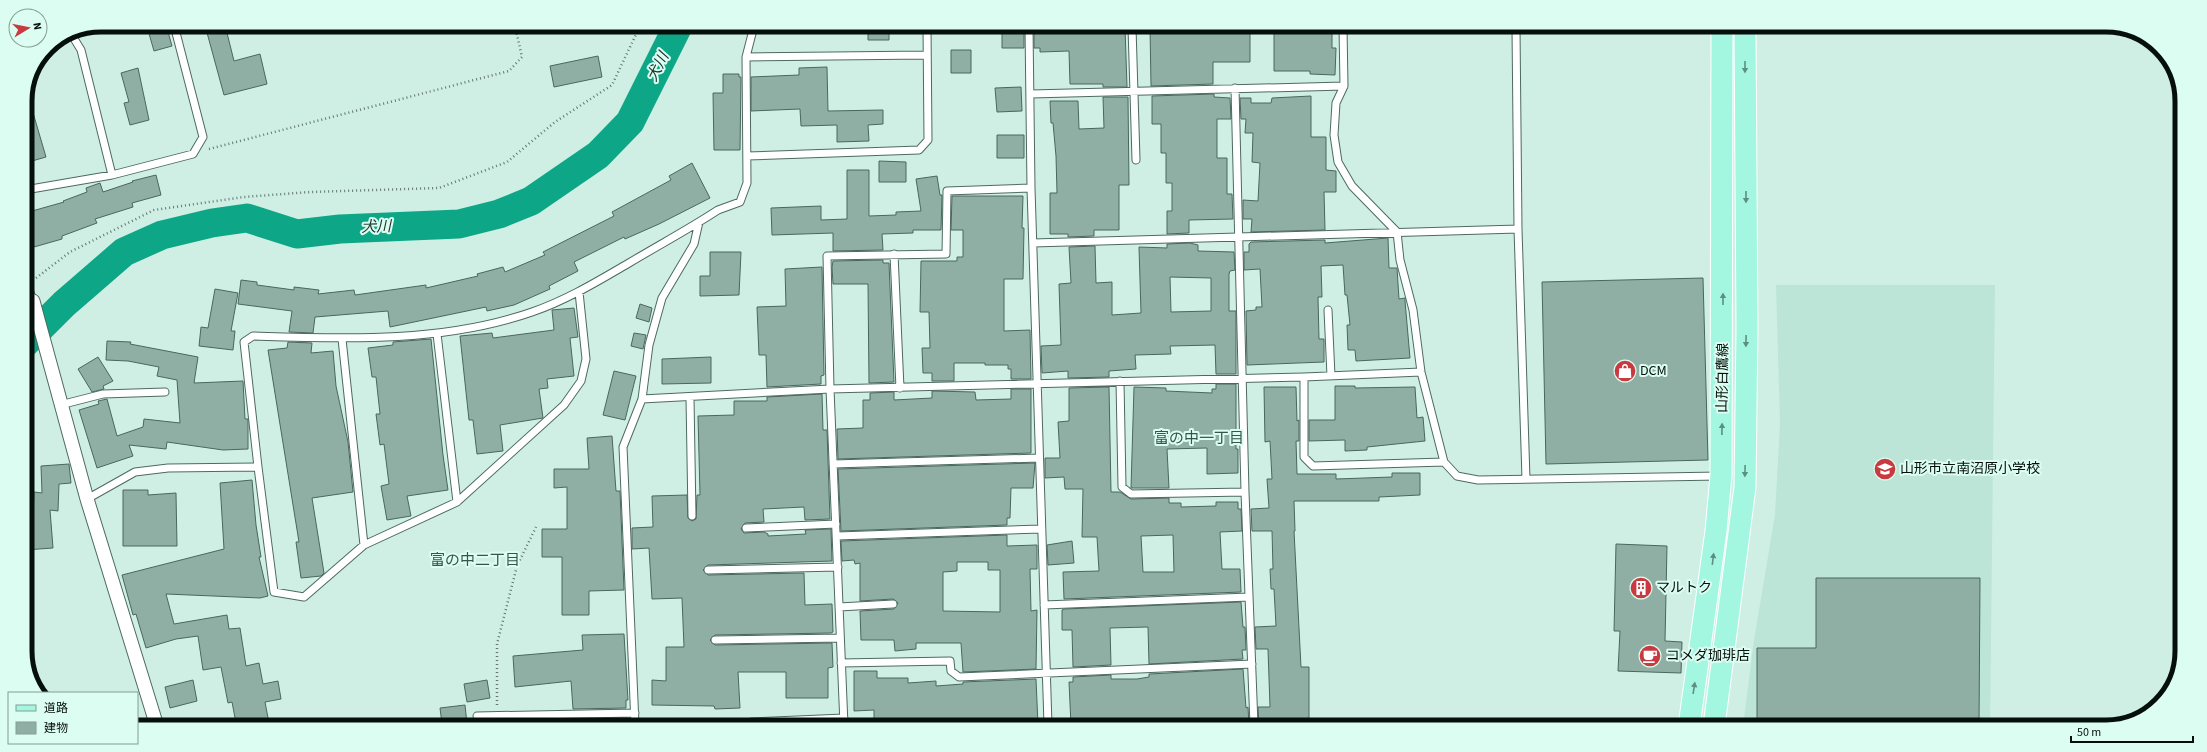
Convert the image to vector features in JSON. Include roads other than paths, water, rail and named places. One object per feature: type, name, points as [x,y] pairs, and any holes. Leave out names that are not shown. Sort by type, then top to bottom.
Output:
[{"type":"main road","name":"山形白鷹線","points":[[1690,720],[1709,589],[1722,476],[1722,32]]},
{"type":"main road","name":"山形白鷹線","points":[[1715,720],[1745,487],[1747,329],[1745,32]]},
{"type":"street","points":[[33,301],[60,405],[87,499],[155,720]]},
{"type":"lane","points":[[32,189],[112,175],[192,154],[203,137],[176,32]]},
{"type":"lane","points":[[580,292],[586,359],[581,382],[564,406],[457,502],[364,545],[304,597],[274,592],[244,342],[253,336],[342,339],[437,334],[494,323],[533,312],[580,292],[718,210],[740,202],[747,183],[746,57],[752,32]]},
{"type":"lane","points":[[747,156],[919,150],[928,140],[927,32]]},
{"type":"lane","points":[[1029,32],[1031,188],[1048,720]]},
{"type":"lane","points":[[1132,32],[1136,160]]},
{"type":"lane","points":[[1343,32],[1344,86],[1336,103],[1334,135],[1338,162],[1352,186],[1397,232],[1400,260],[1412,310],[1421,372],[1444,462],[1457,476],[1478,480],[1722,476]]},
{"type":"lane","points":[[1516,32],[1518,229],[1526,479]]},
{"type":"lane","points":[[73,37],[81,50],[112,175]]},
{"type":"lane","points":[[746,57],[927,55]]},
{"type":"lane","points":[[1031,94],[1344,86]]},
{"type":"lane","points":[[1235,88],[1245,492],[1254,720]]},
{"type":"lane","points":[[844,720],[830,390],[827,256],[946,254],[946,191],[1031,188]]},
{"type":"lane","points":[[635,720],[623,447],[642,399],[649,345],[662,298],[694,244],[699,222]]},
{"type":"lane","points":[[1033,243],[1518,229]]},
{"type":"lane","points":[[894,254],[900,388]]},
{"type":"lane","points":[[1328,310],[1331,376]]},
{"type":"lane","points":[[437,334],[457,502]]},
{"type":"lane","points":[[342,339],[364,545]]},
{"type":"lane","points":[[642,399],[690,398],[830,390],[1037,383],[1304,377],[1421,372]]},
{"type":"lane","points":[[1304,377],[1304,457],[1313,466],[1444,462]]},
{"type":"lane","points":[[1120,381],[1122,487],[1131,494],[1245,492]]},
{"type":"lane","points":[[60,405],[103,394],[165,392]]},
{"type":"lane","points":[[690,398],[692,516]]},
{"type":"lane","points":[[834,464],[1039,458]]},
{"type":"lane","points":[[87,499],[135,472],[168,468],[258,468]]},
{"type":"lane","points":[[746,528],[836,524]]},
{"type":"lane","points":[[837,536],[1041,529]]},
{"type":"lane","points":[[708,570],[838,567]]},
{"type":"lane","points":[[1044,605],[1249,597]]},
{"type":"lane","points":[[839,607],[893,604]]},
{"type":"lane","points":[[714,640],[840,638]]},
{"type":"lane","points":[[841,663],[950,661],[951,671],[959,677],[1252,664]]},
{"type":"lane","points":[[477,716],[634,713]]},
{"type":"lane","points":[[497,716],[498,720]]},
{"type":"waterway","name":"犬川","points":[[32,336],[64,304],[124,252],[162,235],[212,223],[247,218],[297,234],[340,229],[459,224],[499,214],[531,201],[598,155],[630,122],[675,32]]},
{"type":"place","name":"DCM","points":[[1625,371]]},
{"type":"place","name":"山形市立南沼原小学校","points":[[1885,469]]},
{"type":"place","name":"マルトク","points":[[1641,588]]},
{"type":"place","name":"コメダ珈琲店","points":[[1650,656]]},
{"type":"district","name":"富の中一丁目","points":[[1199,438]]},
{"type":"district","name":"富の中二丁目","points":[[475,560]]}]
